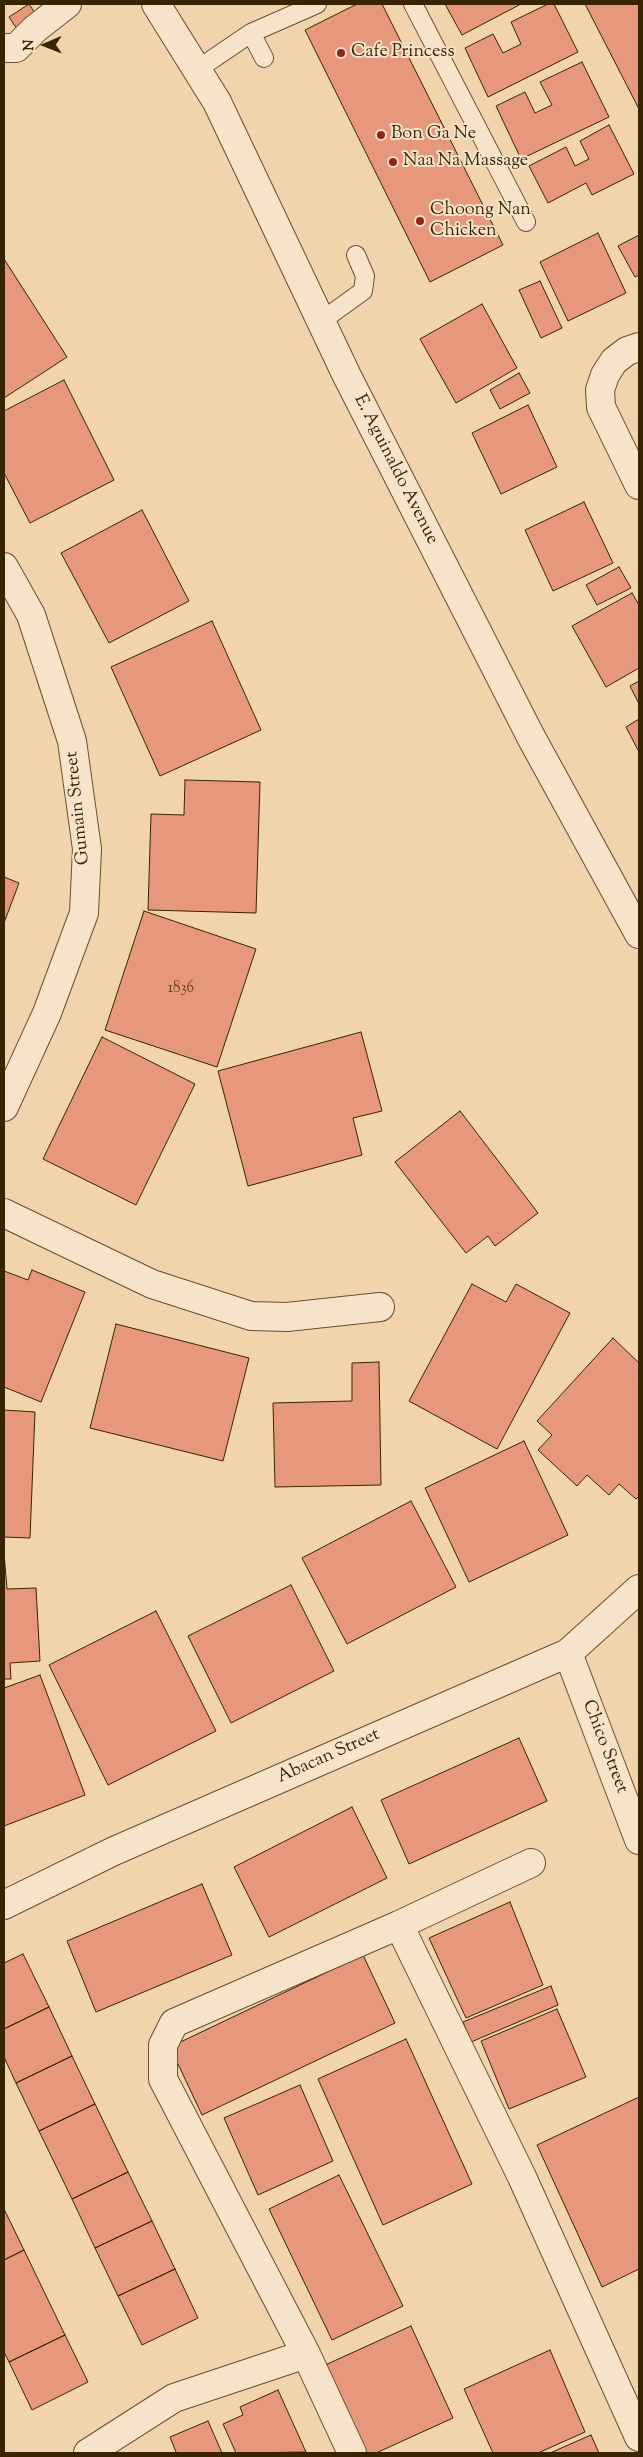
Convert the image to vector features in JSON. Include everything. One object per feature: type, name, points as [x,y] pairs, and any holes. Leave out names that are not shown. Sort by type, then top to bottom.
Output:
[{"type":"street","points":[[4,48],[16,48],[35,29],[67,4]]},
{"type":"street","name":"E. Aguinaldo Avenue","points":[[156,4],[217,102],[320,322],[531,738],[639,934]]},
{"type":"street","points":[[639,347],[627,351],[614,361],[605,375],[600,390],[601,407],[639,485]]},
{"type":"street","name":"Gumain Street","points":[[4,567],[31,615],[72,741],[87,849],[84,913],[47,1013],[4,1106]]},
{"type":"street","points":[[4,1213],[152,1284],[251,1316],[287,1317],[380,1307]]},
{"type":"street","name":"Abacan Street","points":[[4,1905],[114,1851],[568,1653],[639,1589]]},
{"type":"street","name":"Chico Street","points":[[568,1653],[639,1840]]},
{"type":"street","points":[[352,2453],[306,2354],[163,2079],[163,2045],[174,2023],[399,1925],[531,1863]]},
{"type":"street","points":[[399,1925],[522,2176],[639,2437]]},
{"type":"street","points":[[88,2453],[174,2398],[306,2354]]},
{"type":"lane","points":[[413,4],[526,222]]},
{"type":"lane","points":[[198,69],[251,33],[314,5]]},
{"type":"lane","points":[[251,33],[264,58]]},
{"type":"lane","points":[[320,322],[363,291],[365,276],[356,255]]},
{"type":"building","points":[[29,4],[37,16],[17,29],[9,17]]},
{"type":"building","points":[[357,4],[382,4],[503,245],[430,282],[305,30]]},
{"type":"building","points":[[445,4],[521,4],[462,35]]},
{"type":"building","points":[[548,4],[554,4],[578,52],[488,97],[465,48],[493,34],[503,53],[521,44],[511,22]]},
{"type":"building","points":[[585,4],[639,4],[639,109]]},
{"type":"building","points":[[582,62],[609,117],[521,159],[496,106],[525,92],[535,113],[552,105],[540,82]]},
{"type":"building","points":[[609,125],[634,174],[592,195],[586,183],[548,203],[529,166],[566,147],[575,166],[589,159],[580,141]]},
{"type":"building","points":[[598,233],[626,293],[568,321],[540,262]]},
{"type":"building","points":[[639,235],[639,275],[635,277],[618,246]]},
{"type":"building","points":[[4,259],[67,357],[4,398]]},
{"type":"building","points":[[540,281],[562,328],[541,338],[519,290]]},
{"type":"building","points":[[482,304],[517,368],[456,403],[420,339]]},
{"type":"building","points":[[519,373],[530,393],[500,409],[490,390]]},
{"type":"building","points":[[64,380],[114,480],[30,523],[4,473],[4,411]]},
{"type":"building","points":[[528,405],[557,467],[501,494],[472,433]]},
{"type":"building","points":[[584,502],[613,563],[553,591],[525,530]]},
{"type":"building","points":[[142,510],[189,601],[109,643],[61,553]]},
{"type":"building","points":[[619,567],[631,588],[597,605],[586,585]]},
{"type":"building","points":[[632,593],[639,605],[639,668],[606,687],[572,626]]},
{"type":"building","points":[[212,621],[261,730],[160,776],[111,667]]},
{"type":"building","points":[[639,681],[639,704],[630,686]]},
{"type":"building","points":[[639,719],[639,752],[626,727]]},
{"type":"building","points":[[185,780],[260,782],[256,913],[148,910],[151,814],[184,815]]},
{"type":"building","points":[[4,877],[19,883],[4,923]]},
{"type":"building","points":[[144,911],[256,949],[217,1067],[105,1030]]},
{"type":"building","points":[[361,1032],[382,1111],[353,1118],[362,1155],[248,1186],[218,1071]]},
{"type":"building","points":[[102,1037],[195,1084],[136,1205],[43,1159]]},
{"type":"building","points":[[460,1111],[538,1213],[495,1246],[488,1236],[466,1253],[395,1162]]},
{"type":"building","points":[[32,1270],[85,1292],[41,1402],[4,1387],[4,1271],[28,1280]]},
{"type":"building","points":[[472,1284],[506,1302],[516,1284],[570,1313],[497,1449],[409,1401]]},
{"type":"building","points":[[116,1324],[249,1358],[223,1461],[90,1428]]},
{"type":"building","points":[[613,1338],[639,1363],[639,1496],[636,1499],[619,1484],[609,1495],[587,1475],[577,1486],[538,1450],[552,1435],[537,1421]]},
{"type":"building","points":[[379,1362],[381,1485],[275,1487],[273,1403],[352,1401],[352,1363]]},
{"type":"building","points":[[4,1410],[35,1412],[30,1538],[4,1537]]},
{"type":"building","points":[[524,1441],[568,1535],[469,1582],[425,1488]]},
{"type":"building","points":[[411,1501],[456,1587],[347,1644],[302,1558]]},
{"type":"building","points":[[4,1553],[7,1589],[36,1588],[40,1661],[10,1663],[11,1679],[4,1679]]},
{"type":"building","points":[[291,1585],[334,1671],[231,1723],[188,1636]]},
{"type":"building","points":[[156,1611],[216,1731],[108,1785],[49,1665]]},
{"type":"building","points":[[40,1675],[85,1795],[4,1826],[4,1688]]},
{"type":"building","points":[[519,1738],[547,1801],[409,1864],[381,1800]]},
{"type":"building","points":[[352,1807],[387,1878],[269,1937],[234,1867]]},
{"type":"building","points":[[202,1884],[232,1955],[96,2012],[67,1941]]},
{"type":"building","points":[[510,1902],[543,1985],[466,2018],[429,1938]]},
{"type":"building","points":[[23,1954],[49,2007],[4,2029],[4,1963]]},
{"type":"building","points":[[363,1955],[395,2023],[202,2115],[170,2047]]},
{"type":"building","points":[[551,1986],[558,2005],[471,2042],[463,2022]]},
{"type":"building","points":[[49,2007],[72,2056],[16,2083],[4,2057],[4,2029]]},
{"type":"building","points":[[557,2009],[586,2077],[509,2109],[481,2041]]},
{"type":"building","points":[[406,2039],[472,2184],[383,2225],[318,2079]]},
{"type":"building","points":[[72,2056],[95,2104],[39,2131],[16,2083]]},
{"type":"building","points":[[300,2085],[333,2161],[258,2195],[224,2118]]},
{"type":"building","points":[[639,2097],[639,2269],[602,2287],[537,2145]]},
{"type":"building","points":[[95,2104],[128,2172],[72,2199],[39,2131]]},
{"type":"building","points":[[128,2172],[152,2221],[95,2248],[72,2199]]},
{"type":"building","points":[[339,2175],[403,2306],[332,2340],[269,2209]]},
{"type":"building","points":[[4,2209],[24,2250],[4,2260]]},
{"type":"building","points":[[152,2221],[175,2269],[118,2296],[95,2248]]},
{"type":"building","points":[[24,2250],[65,2335],[9,2362],[4,2352],[4,2260]]},
{"type":"building","points":[[175,2269],[198,2318],[142,2345],[118,2296]]},
{"type":"building","points":[[411,2326],[453,2418],[376,2453],[362,2453],[323,2366]]},
{"type":"building","points":[[65,2335],[88,2382],[32,2410],[9,2362]]},
{"type":"building","points":[[550,2350],[585,2432],[538,2453],[493,2453],[464,2389]]},
{"type":"building","points":[[278,2390],[306,2452],[236,2453],[223,2424],[243,2415],[240,2407]]},
{"type":"building","points":[[208,2421],[222,2453],[173,2453],[176,2452],[170,2437]]},
{"type":"building","points":[[591,2435],[599,2453],[550,2453]]},
{"type":"place","name":"Cafe Princess","points":[[341,53]]},
{"type":"place","name":"Bon Ga Ne","points":[[381,135]]},
{"type":"place","name":"Naa Na Massage","points":[[393,162]]},
{"type":"place","name":"Choong Nan Chicken","points":[[420,221]]}]
